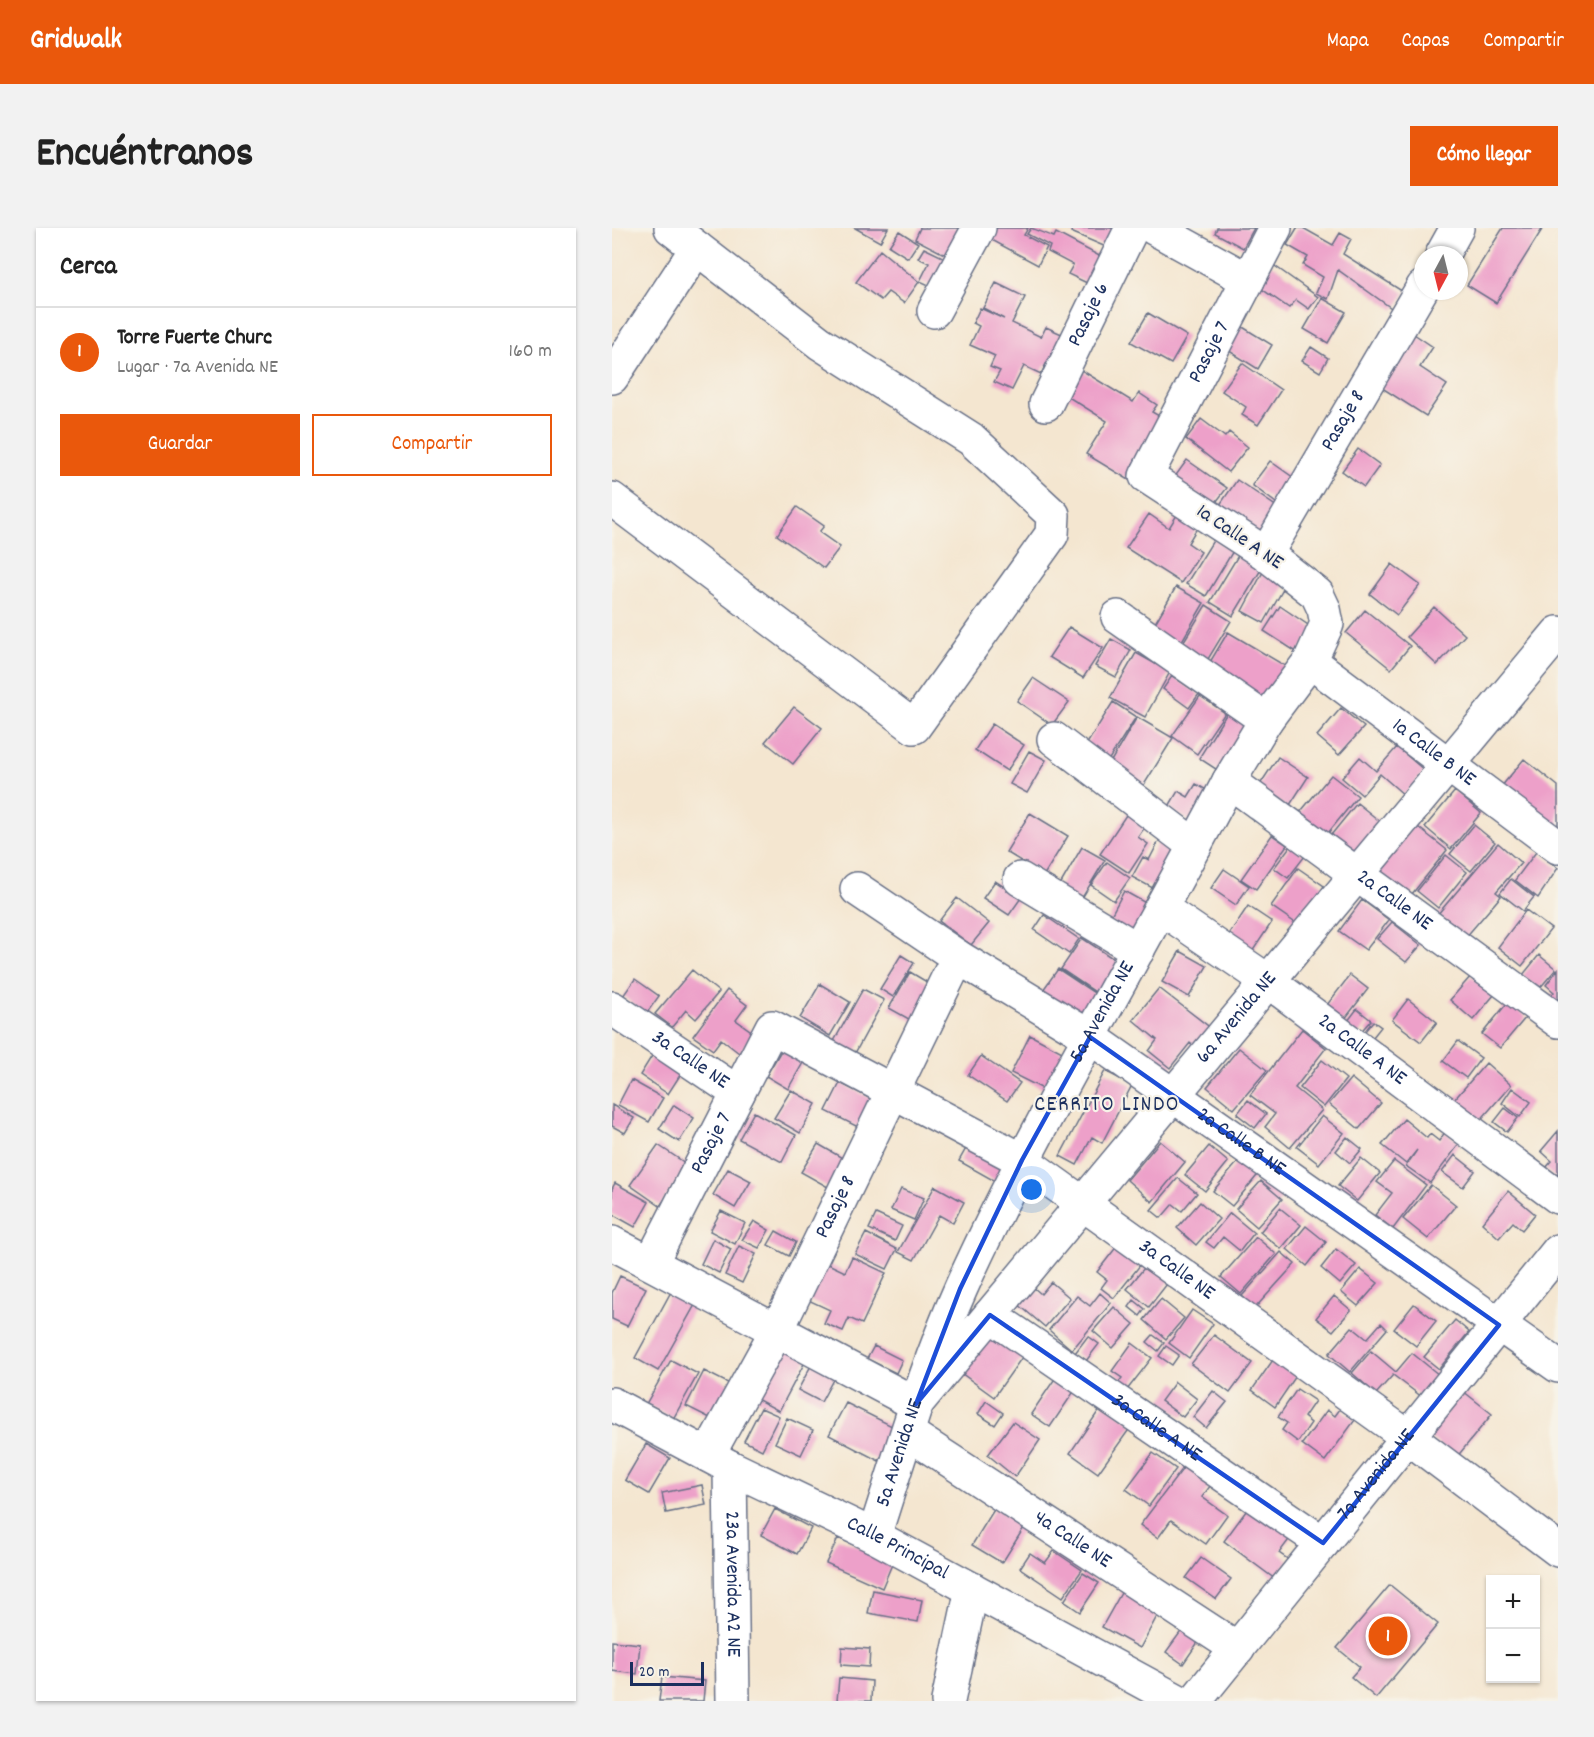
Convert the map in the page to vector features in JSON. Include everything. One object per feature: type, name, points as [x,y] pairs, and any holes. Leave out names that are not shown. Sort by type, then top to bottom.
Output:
[{"type":"street","points":[[612,499],[915,727],[1052,534],[1053,515],[971,439],[820,343],[670,228]]},
{"type":"street","points":[[934,311],[979,228]]},
{"type":"street","name":"Pasaje 6","points":[[1047,404],[1132,228]]},
{"type":"street","points":[[1154,228],[1248,280]]},
{"type":"street","name":"Pasaje 7","points":[[1146,476],[1275,228]]},
{"type":"street","points":[[1447,246],[1457,228]]},
{"type":"street","points":[[612,377],[697,248]]},
{"type":"street","name":"Pasaje 8","points":[[1266,554],[1415,300]]},
{"type":"street","name":"1a Calle A NE","points":[[1146,476],[1266,554],[1317,594],[1324,609]]},
{"type":"street","name":"5a Avenida NE","points":[[874,1536],[912,1418],[960,1289],[1022,1160],[1229,781],[1266,720],[1310,661],[1327,624],[1324,609]]},
{"type":"street","points":[[1118,617],[1266,720]]},
{"type":"street","name":"6a Avenida NE","points":[[912,1418],[990,1315],[1448,765],[1552,653]]},
{"type":"street","name":"1a Calle B NE","points":[[1310,661],[1558,847]]},
{"type":"street","points":[[1054,739],[1195,846]]},
{"type":"street","name":"2a Calle NE","points":[[1229,781],[1558,1021]]},
{"type":"street","points":[[1020,879],[1138,950]]},
{"type":"street","name":"2a Calle B NE","points":[[857,889],[958,957],[1090,1037],[1174,1094],[1558,1366]]},
{"type":"street","name":"2a Calle A NE","points":[[1161,908],[1268,981],[1558,1197]]},
{"type":"street","name":"Pasaje 8","points":[[719,1461],[777,1330],[958,957]]},
{"type":"street","name":"3a Calle NE","points":[[616,1021],[738,1093]]},
{"type":"street","name":"Pasaje 7","points":[[651,1263],[772,1027]]},
{"type":"street","name":"3a Calle NE","points":[[772,1027],[1022,1160],[1408,1437],[1558,1550]]},
{"type":"street","name":"4a Calle NE","points":[[612,1243],[777,1330],[912,1418],[1238,1648]]},
{"type":"street","name":"7a Avenida NE","points":[[1195,1701],[1558,1251]]},
{"type":"street","name":"3a Calle A NE","points":[[990,1315],[1323,1543]]},
{"type":"street","name":"Calle Principal","points":[[612,1404],[719,1461],[874,1536],[1178,1701]]},
{"type":"street","name":"23a Avenida A2 NE","points":[[719,1461],[733,1701]]},
{"type":"street","points":[[948,1701],[972,1589]]},
{"type":"highlighted area","points":[[1090,1037],[1499,1325],[1323,1543],[990,1315],[916,1404],[960,1289],[1022,1160]]},
{"type":"building","points":[[855,228],[888,228],[880,242]]},
{"type":"building","points":[[920,228],[960,228],[965,231],[950,257],[915,239]]},
{"type":"building","points":[[996,228],[1028,228],[1024,235],[1047,247],[1038,265],[990,239]]},
{"type":"building","points":[[1031,228],[1054,237],[1056,233],[1107,260],[1087,283],[1068,274],[1073,265],[1048,252],[1050,246],[1027,234]]},
{"type":"building","points":[[1072,228],[1112,228],[1121,232],[1113,250],[1071,232]]},
{"type":"building","points":[[1217,228],[1254,228],[1243,248],[1215,233]]},
{"type":"building","points":[[1297,228],[1303,228],[1333,245],[1340,233],[1351,239],[1343,254],[1405,293],[1394,310],[1338,270],[1328,299],[1316,293],[1323,277],[1303,265],[1308,257],[1287,245]]},
{"type":"building","points":[[1503,228],[1543,228],[1496,303],[1468,286]]},
{"type":"building","points":[[899,231],[918,243],[908,258],[889,246]]},
{"type":"building","points":[[924,248],[947,259],[933,287],[920,281],[929,263],[918,258]]},
{"type":"building","points":[[880,250],[919,282],[904,303],[888,292],[881,300],[856,282]]},
{"type":"building","points":[[1272,264],[1318,297],[1309,309],[1296,300],[1289,308],[1256,285]]},
{"type":"building","points":[[996,283],[1025,297],[1012,323],[1041,337],[1046,327],[1066,336],[1055,368],[1046,364],[1041,374],[1024,366],[1012,390],[994,382],[1000,371],[990,367],[995,356],[970,345],[979,326],[973,323],[980,308],[1004,319],[983,308]]},
{"type":"building","points":[[1322,298],[1346,312],[1328,343],[1304,329]]},
{"type":"building","points":[[1148,313],[1187,336],[1171,364],[1131,342]]},
{"type":"building","points":[[1241,326],[1272,345],[1258,369],[1226,349]]},
{"type":"building","points":[[1414,334],[1433,347],[1420,367],[1447,385],[1426,416],[1379,386]]},
{"type":"building","points":[[1311,347],[1328,358],[1320,372],[1302,361]]},
{"type":"building","points":[[1242,363],[1281,390],[1258,425],[1242,415],[1246,407],[1222,391]]},
{"type":"building","points":[[1078,368],[1133,402],[1139,393],[1157,405],[1152,412],[1166,420],[1129,480],[1086,454],[1107,421],[1062,393]]},
{"type":"building","points":[[1201,419],[1225,437],[1229,432],[1248,447],[1228,472],[1186,439]]},
{"type":"building","points":[[1358,449],[1380,465],[1364,487],[1342,471]]},
{"type":"building","points":[[1187,460],[1227,488],[1213,506],[1174,478]]},
{"type":"building","points":[[1270,461],[1294,478],[1276,503],[1252,485]]},
{"type":"building","points":[[1237,480],[1277,507],[1257,536],[1217,509]]},
{"type":"building","points":[[797,507],[824,526],[819,532],[840,547],[824,568],[777,535]]},
{"type":"building","points":[[1180,510],[1200,523],[1188,543],[1201,552],[1181,583],[1126,548],[1149,514],[1169,528]]},
{"type":"building","points":[[1214,539],[1233,551],[1206,596],[1186,584]]},
{"type":"building","points":[[1239,554],[1262,568],[1233,616],[1210,602]]},
{"type":"building","points":[[1392,564],[1420,585],[1397,615],[1370,594]]},
{"type":"building","points":[[1263,572],[1286,584],[1264,623],[1242,611]]},
{"type":"building","points":[[1176,587],[1204,603],[1179,646],[1151,630]]},
{"type":"building","points":[[1206,605],[1231,621],[1202,669],[1176,654]]},
{"type":"building","points":[[1280,606],[1314,629],[1298,653],[1264,631]]},
{"type":"building","points":[[1434,607],[1465,635],[1437,665],[1407,637]]},
{"type":"building","points":[[1365,610],[1410,646],[1391,669],[1346,633]]},
{"type":"building","points":[[1069,627],[1103,648],[1083,678],[1049,657]]},
{"type":"building","points":[[1228,632],[1287,667],[1263,707],[1204,672]]},
{"type":"building","points":[[1111,639],[1131,650],[1116,677],[1095,666]]},
{"type":"building","points":[[1136,653],[1170,672],[1145,717],[1110,698]]},
{"type":"building","points":[[1172,676],[1199,694],[1189,708],[1163,689]]},
{"type":"building","points":[[1033,678],[1069,702],[1052,725],[1017,701]]},
{"type":"building","points":[[1200,696],[1225,713],[1197,754],[1172,736]]},
{"type":"building","points":[[1113,702],[1136,717],[1106,764],[1083,750]]},
{"type":"building","points":[[794,707],[822,728],[793,764],[765,742]]},
{"type":"building","points":[[1341,708],[1364,727],[1339,755],[1317,736]]},
{"type":"building","points":[[1227,713],[1258,732],[1228,777],[1199,758]]},
{"type":"building","points":[[1137,717],[1173,738],[1142,788],[1107,768]]},
{"type":"building","points":[[992,724],[1024,745],[1007,771],[975,750]]},
{"type":"building","points":[[1397,747],[1425,771],[1404,795],[1380,774],[1362,795],[1342,778],[1360,757],[1376,771]]},
{"type":"building","points":[[1029,751],[1046,760],[1027,793],[1010,784]]},
{"type":"building","points":[[1278,757],[1308,777],[1288,808],[1257,789]]},
{"type":"building","points":[[1524,759],[1558,786],[1558,831],[1501,787]]},
{"type":"building","points":[[1331,775],[1358,796],[1324,838],[1297,816]]},
{"type":"building","points":[[1196,784],[1222,799],[1204,829],[1168,808],[1178,791],[1188,797]]},
{"type":"building","points":[[1455,791],[1481,813],[1451,849],[1425,827]]},
{"type":"building","points":[[1357,803],[1382,823],[1351,860],[1327,840]]},
{"type":"building","points":[[1130,809],[1149,821],[1138,837],[1148,844],[1129,873],[1100,854]]},
{"type":"building","points":[[1030,813],[1068,836],[1044,875],[1006,852]]},
{"type":"building","points":[[1414,824],[1447,850],[1408,899],[1375,873]]},
{"type":"building","points":[[1474,825],[1495,842],[1471,871],[1450,854]]},
{"type":"building","points":[[1162,835],[1186,848],[1162,893],[1132,877],[1143,857],[1149,860]]},
{"type":"building","points":[[1272,835],[1287,845],[1256,889],[1241,879]]},
{"type":"building","points":[[1498,843],[1521,863],[1496,892],[1501,896],[1465,938],[1437,915]]},
{"type":"building","points":[[1291,845],[1305,856],[1288,878],[1274,868]]},
{"type":"building","points":[[1082,847],[1105,860],[1079,903],[1057,890]]},
{"type":"building","points":[[1536,852],[1558,868],[1538,898],[1515,880]]},
{"type":"building","points":[[1446,855],[1467,872],[1438,908],[1417,891]]},
{"type":"building","points":[[1107,862],[1130,878],[1114,901],[1091,885]]},
{"type":"building","points":[[1298,868],[1324,886],[1297,924],[1271,906]]},
{"type":"building","points":[[1224,869],[1249,886],[1236,905],[1211,888]]},
{"type":"building","points":[[1511,879],[1534,897],[1523,911],[1500,893]]},
{"type":"building","points":[[995,881],[1021,898],[1009,915],[983,898]]},
{"type":"building","points":[[1124,891],[1151,906],[1135,935],[1108,921]]},
{"type":"building","points":[[957,898],[989,923],[971,945],[939,921]]},
{"type":"building","points":[[1362,900],[1389,920],[1366,950],[1339,931]]},
{"type":"building","points":[[1248,906],[1272,922],[1248,958],[1224,942]]},
{"type":"building","points":[[1526,910],[1551,929],[1522,966],[1498,947]]},
{"type":"building","points":[[1044,915],[1079,939],[1069,954],[1034,930]]},
{"type":"building","points":[[1392,922],[1421,945],[1406,962],[1377,939]]},
{"type":"building","points":[[1082,938],[1129,969],[1109,1001],[1061,969]]},
{"type":"building","points":[[1180,951],[1207,966],[1189,997],[1162,982]]},
{"type":"building","points":[[901,955],[914,963],[893,997],[880,989]]},
{"type":"building","points":[[1539,955],[1556,969],[1539,989],[1522,976]]},
{"type":"building","points":[[1058,969],[1108,1002],[1092,1026],[1038,997]]},
{"type":"building","points":[[1558,969],[1558,1007],[1548,999],[1554,992],[1546,985]]},
{"type":"building","points":[[692,970],[719,992],[696,1019],[686,1010],[672,1027],[655,1014]]},
{"type":"building","points":[[910,972],[937,988],[916,1023],[889,1008]]},
{"type":"building","points":[[1350,975],[1368,989],[1341,1024],[1323,1010]]},
{"type":"building","points":[[1471,976],[1494,995],[1473,1020],[1450,1000]]},
{"type":"building","points":[[635,979],[659,996],[646,1014],[623,996]]},
{"type":"building","points":[[820,984],[850,1002],[830,1036],[800,1018]]},
{"type":"building","points":[[1159,988],[1212,1029],[1197,1049],[1190,1043],[1170,1068],[1149,1051],[1157,1040],[1133,1020]]},
{"type":"building","points":[[863,989],[884,1000],[854,1055],[833,1043]]},
{"type":"building","points":[[727,990],[747,1005],[736,1020],[754,1033],[739,1053],[721,1039],[713,1050],[693,1036]]},
{"type":"building","points":[[1408,999],[1437,1022],[1421,1042],[1392,1020]]},
{"type":"building","points":[[1508,1002],[1526,1017],[1500,1048],[1482,1034]]},
{"type":"building","points":[[1357,1009],[1371,1020],[1357,1036],[1344,1026]]},
{"type":"building","points":[[1373,1021],[1381,1027],[1373,1037],[1365,1031]]},
{"type":"building","points":[[1302,1029],[1326,1048],[1295,1088],[1322,1110],[1290,1148],[1265,1127],[1275,1114],[1250,1095]]},
{"type":"building","points":[[1030,1035],[1066,1054],[1047,1091],[1011,1073]]},
{"type":"building","points":[[1458,1041],[1481,1058],[1466,1078],[1443,1061]]},
{"type":"building","points":[[1239,1048],[1267,1070],[1234,1109],[1207,1087]]},
{"type":"building","points":[[782,1049],[804,1061],[788,1089],[766,1076]]},
{"type":"building","points":[[655,1051],[684,1069],[668,1094],[640,1075]]},
{"type":"building","points":[[981,1056],[1020,1083],[1007,1101],[968,1075]]},
{"type":"building","points":[[1322,1060],[1346,1079],[1324,1107],[1300,1088]]},
{"type":"building","points":[[1486,1063],[1511,1085],[1478,1123],[1453,1101]]},
{"type":"building","points":[[1105,1071],[1132,1085],[1102,1143],[1092,1137],[1077,1165],[1060,1156]]},
{"type":"building","points":[[1351,1078],[1381,1103],[1359,1129],[1329,1104]]},
{"type":"building","points":[[631,1080],[663,1098],[649,1122],[618,1105]]},
{"type":"building","points":[[840,1083],[872,1099],[858,1127],[826,1111]]},
{"type":"building","points":[[1512,1088],[1531,1102],[1520,1117],[1502,1103]]},
{"type":"building","points":[[791,1090],[816,1104],[800,1133],[774,1118]]},
{"type":"building","points":[[1248,1100],[1266,1114],[1255,1128],[1237,1114]]},
{"type":"building","points":[[612,1105],[634,1118],[625,1133],[612,1126]]},
{"type":"building","points":[[674,1105],[694,1118],[679,1142],[659,1129]]},
{"type":"building","points":[[1505,1108],[1518,1118],[1507,1132],[1494,1122]]},
{"type":"building","points":[[754,1112],[796,1135],[782,1162],[739,1139]]},
{"type":"building","points":[[1322,1116],[1344,1133],[1319,1164],[1297,1147]]},
{"type":"building","points":[[1404,1119],[1427,1138],[1430,1134],[1439,1141],[1445,1132],[1460,1143],[1430,1183],[1406,1166],[1417,1150],[1406,1164],[1382,1145]]},
{"type":"building","points":[[1558,1131],[1558,1180],[1545,1169],[1552,1161],[1541,1151]]},
{"type":"building","points":[[1347,1137],[1362,1149],[1350,1163],[1336,1151]]},
{"type":"building","points":[[1160,1141],[1185,1162],[1152,1202],[1127,1180]]},
{"type":"building","points":[[818,1144],[851,1163],[835,1191],[801,1172]]},
{"type":"building","points":[[658,1145],[688,1165],[660,1206],[630,1185]]},
{"type":"building","points":[[968,1145],[1010,1167],[1000,1184],[959,1161]]},
{"type":"building","points":[[1209,1146],[1228,1162],[1205,1191],[1185,1175]]},
{"type":"building","points":[[1455,1155],[1475,1171],[1463,1187],[1442,1172]]},
{"type":"building","points":[[1243,1156],[1261,1171],[1232,1206],[1213,1191]]},
{"type":"building","points":[[1361,1158],[1380,1173],[1357,1201],[1338,1186]]},
{"type":"building","points":[[1394,1161],[1426,1185],[1393,1229],[1375,1215],[1392,1193],[1377,1182]]},
{"type":"building","points":[[728,1169],[751,1181],[735,1208],[713,1195]]},
{"type":"building","points":[[1178,1178],[1197,1193],[1182,1211],[1173,1204],[1161,1218],[1151,1210]]},
{"type":"building","points":[[1261,1181],[1282,1199],[1257,1227],[1236,1209]]},
{"type":"building","points":[[615,1183],[649,1202],[635,1227],[612,1214],[612,1189]]},
{"type":"building","points":[[1431,1185],[1456,1205],[1428,1239],[1403,1219]]},
{"type":"building","points":[[935,1186],[964,1202],[953,1223],[939,1215],[914,1260],[898,1252]]},
{"type":"building","points":[[901,1189],[924,1198],[914,1220],[891,1210]]},
{"type":"building","points":[[1508,1191],[1535,1214],[1522,1230],[1513,1222],[1499,1238],[1482,1223]]},
{"type":"building","points":[[1200,1202],[1219,1219],[1196,1245],[1177,1228]]},
{"type":"building","points":[[1280,1208],[1301,1225],[1281,1249],[1260,1232]]},
{"type":"building","points":[[721,1211],[745,1223],[735,1244],[710,1231]]},
{"type":"building","points":[[1230,1213],[1254,1233],[1240,1251],[1223,1237],[1214,1248],[1206,1242]]},
{"type":"building","points":[[876,1214],[902,1226],[895,1241],[869,1229]]},
{"type":"building","points":[[754,1221],[769,1230],[759,1248],[742,1240]]},
{"type":"building","points":[[1306,1226],[1326,1242],[1307,1266],[1287,1249]]},
{"type":"building","points":[[776,1231],[796,1242],[789,1256],[768,1245]]},
{"type":"building","points":[[866,1233],[897,1249],[887,1269],[855,1254]]},
{"type":"building","points":[[1256,1237],[1276,1254],[1241,1294],[1221,1277]]},
{"type":"building","points":[[713,1239],[731,1249],[719,1273],[701,1264]]},
{"type":"building","points":[[1121,1241],[1145,1259],[1114,1298],[1101,1288],[1107,1280],[1097,1272]]},
{"type":"building","points":[[739,1246],[756,1254],[742,1283],[725,1275]]},
{"type":"building","points":[[1336,1249],[1356,1265],[1340,1284],[1321,1268]]},
{"type":"building","points":[[1281,1252],[1295,1264],[1255,1308],[1242,1296]]},
{"type":"building","points":[[852,1257],[886,1273],[862,1324],[849,1318],[843,1331],[824,1323],[830,1310],[806,1299],[824,1262],[845,1272]]},
{"type":"building","points":[[1149,1262],[1171,1279],[1149,1307],[1127,1289]]},
{"type":"building","points":[[1360,1269],[1378,1283],[1358,1306],[1341,1292]]},
{"type":"building","points":[[620,1276],[646,1288],[627,1326],[612,1319],[612,1293]]},
{"type":"building","points":[[1051,1282],[1070,1298],[1045,1327],[1018,1304],[1033,1287],[1041,1294]]},
{"type":"building","points":[[672,1290],[696,1303],[658,1371],[635,1358]]},
{"type":"building","points":[[1100,1293],[1111,1303],[1072,1350],[1049,1330],[1077,1296],[1090,1306]]},
{"type":"building","points":[[1334,1296],[1351,1310],[1333,1331],[1316,1318]]},
{"type":"building","points":[[1161,1299],[1184,1318],[1166,1339],[1144,1320]]},
{"type":"building","points":[[1134,1300],[1145,1309],[1140,1316],[1129,1307]]},
{"type":"building","points":[[1414,1304],[1436,1321],[1416,1346],[1394,1329]]},
{"type":"building","points":[[1114,1307],[1134,1324],[1113,1348],[1093,1331]]},
{"type":"building","points":[[1192,1310],[1213,1324],[1189,1358],[1169,1343]]},
{"type":"building","points":[[1455,1320],[1469,1332],[1439,1369],[1424,1357]]},
{"type":"building","points":[[1381,1323],[1387,1329],[1350,1372],[1329,1354],[1352,1327],[1367,1339]]},
{"type":"building","points":[[992,1328],[1025,1353],[994,1397],[961,1373]]},
{"type":"building","points":[[1153,1335],[1164,1343],[1158,1351],[1147,1342]]},
{"type":"building","points":[[1214,1335],[1252,1363],[1230,1393],[1191,1364]]},
{"type":"building","points":[[1088,1336],[1099,1344],[1086,1361],[1075,1353]]},
{"type":"building","points":[[777,1342],[807,1358],[779,1411],[749,1395]]},
{"type":"building","points":[[1132,1343],[1152,1358],[1127,1390],[1118,1383],[1122,1378],[1112,1371]]},
{"type":"building","points":[[874,1346],[902,1360],[896,1373],[867,1359]]},
{"type":"building","points":[[1166,1346],[1179,1355],[1172,1365],[1159,1356]]},
{"type":"building","points":[[1371,1351],[1396,1372],[1412,1353],[1439,1375],[1422,1397],[1393,1375],[1376,1394],[1352,1373]]},
{"type":"building","points":[[671,1360],[698,1374],[673,1419],[646,1404]]},
{"type":"building","points":[[1273,1360],[1296,1376],[1275,1407],[1252,1390]]},
{"type":"building","points":[[813,1362],[836,1374],[821,1402],[798,1390]]},
{"type":"building","points":[[704,1371],[732,1385],[714,1420],[686,1406]]},
{"type":"building","points":[[1056,1377],[1075,1390],[1050,1427],[1031,1414]]},
{"type":"building","points":[[1175,1382],[1197,1399],[1183,1417],[1161,1401]]},
{"type":"building","points":[[1297,1389],[1315,1401],[1304,1417],[1311,1423],[1298,1442],[1282,1430],[1287,1423],[1278,1417]]},
{"type":"building","points":[[1213,1391],[1227,1402],[1206,1428],[1193,1417]]},
{"type":"building","points":[[1463,1391],[1492,1414],[1456,1458],[1427,1435]]},
{"type":"building","points":[[986,1401],[1003,1413],[995,1425],[978,1414]]},
{"type":"building","points":[[846,1403],[896,1428],[879,1461],[829,1435]]},
{"type":"building","points":[[1104,1403],[1133,1424],[1098,1473],[1070,1453]]},
{"type":"building","points":[[761,1408],[779,1416],[762,1450],[744,1441]]},
{"type":"building","points":[[1340,1409],[1355,1420],[1325,1461],[1302,1444],[1327,1410],[1335,1416]]},
{"type":"building","points":[[787,1418],[813,1430],[801,1455],[775,1443]]},
{"type":"building","points":[[1013,1422],[1040,1440],[1015,1477],[988,1455]]},
{"type":"building","points":[[646,1444],[670,1458],[649,1494],[625,1480]]},
{"type":"building","points":[[1153,1453],[1176,1469],[1149,1506],[1126,1489]]},
{"type":"building","points":[[1190,1459],[1216,1478],[1202,1497],[1227,1515],[1206,1544],[1171,1520],[1158,1538],[1140,1525]]},
{"type":"building","points":[[702,1485],[706,1505],[666,1513],[662,1493]]},
{"type":"building","points":[[1252,1503],[1294,1533],[1279,1553],[1289,1560],[1275,1579],[1224,1541]]},
{"type":"building","points":[[995,1508],[1025,1526],[1002,1563],[972,1545]]},
{"type":"building","points":[[775,1509],[811,1528],[797,1554],[761,1535]]},
{"type":"building","points":[[838,1538],[893,1562],[882,1588],[826,1563]]},
{"type":"building","points":[[1054,1551],[1082,1570],[1063,1597],[1020,1568],[1030,1553],[1045,1563]]},
{"type":"building","points":[[1201,1558],[1231,1579],[1216,1599],[1186,1578]]},
{"type":"building","points":[[1083,1573],[1099,1583],[1080,1612],[1064,1601]]},
{"type":"building","points":[[1390,1585],[1438,1624],[1376,1698],[1351,1677],[1360,1667],[1337,1648]]},
{"type":"building","points":[[1125,1586],[1162,1607],[1140,1648],[1102,1627]]},
{"type":"building","points":[[873,1590],[922,1600],[918,1622],[868,1613]]},
{"type":"building","points":[[1185,1626],[1201,1638],[1183,1664],[1166,1652]]},
{"type":"building","points":[[612,1641],[640,1644],[637,1674],[612,1671]]},
{"type":"building","points":[[842,1647],[870,1649],[869,1667],[841,1665]]},
{"type":"building","points":[[662,1677],[705,1681],[703,1701],[659,1701]]},
{"type":"building","points":[[839,1678],[872,1681],[871,1701],[837,1701]]},
{"type":"place","name":"Torre Fuerte Churc","points":[[1388,1636]]},
{"type":"district","name":"CERRITO LINDO","points":[[1107,1105]]}]
